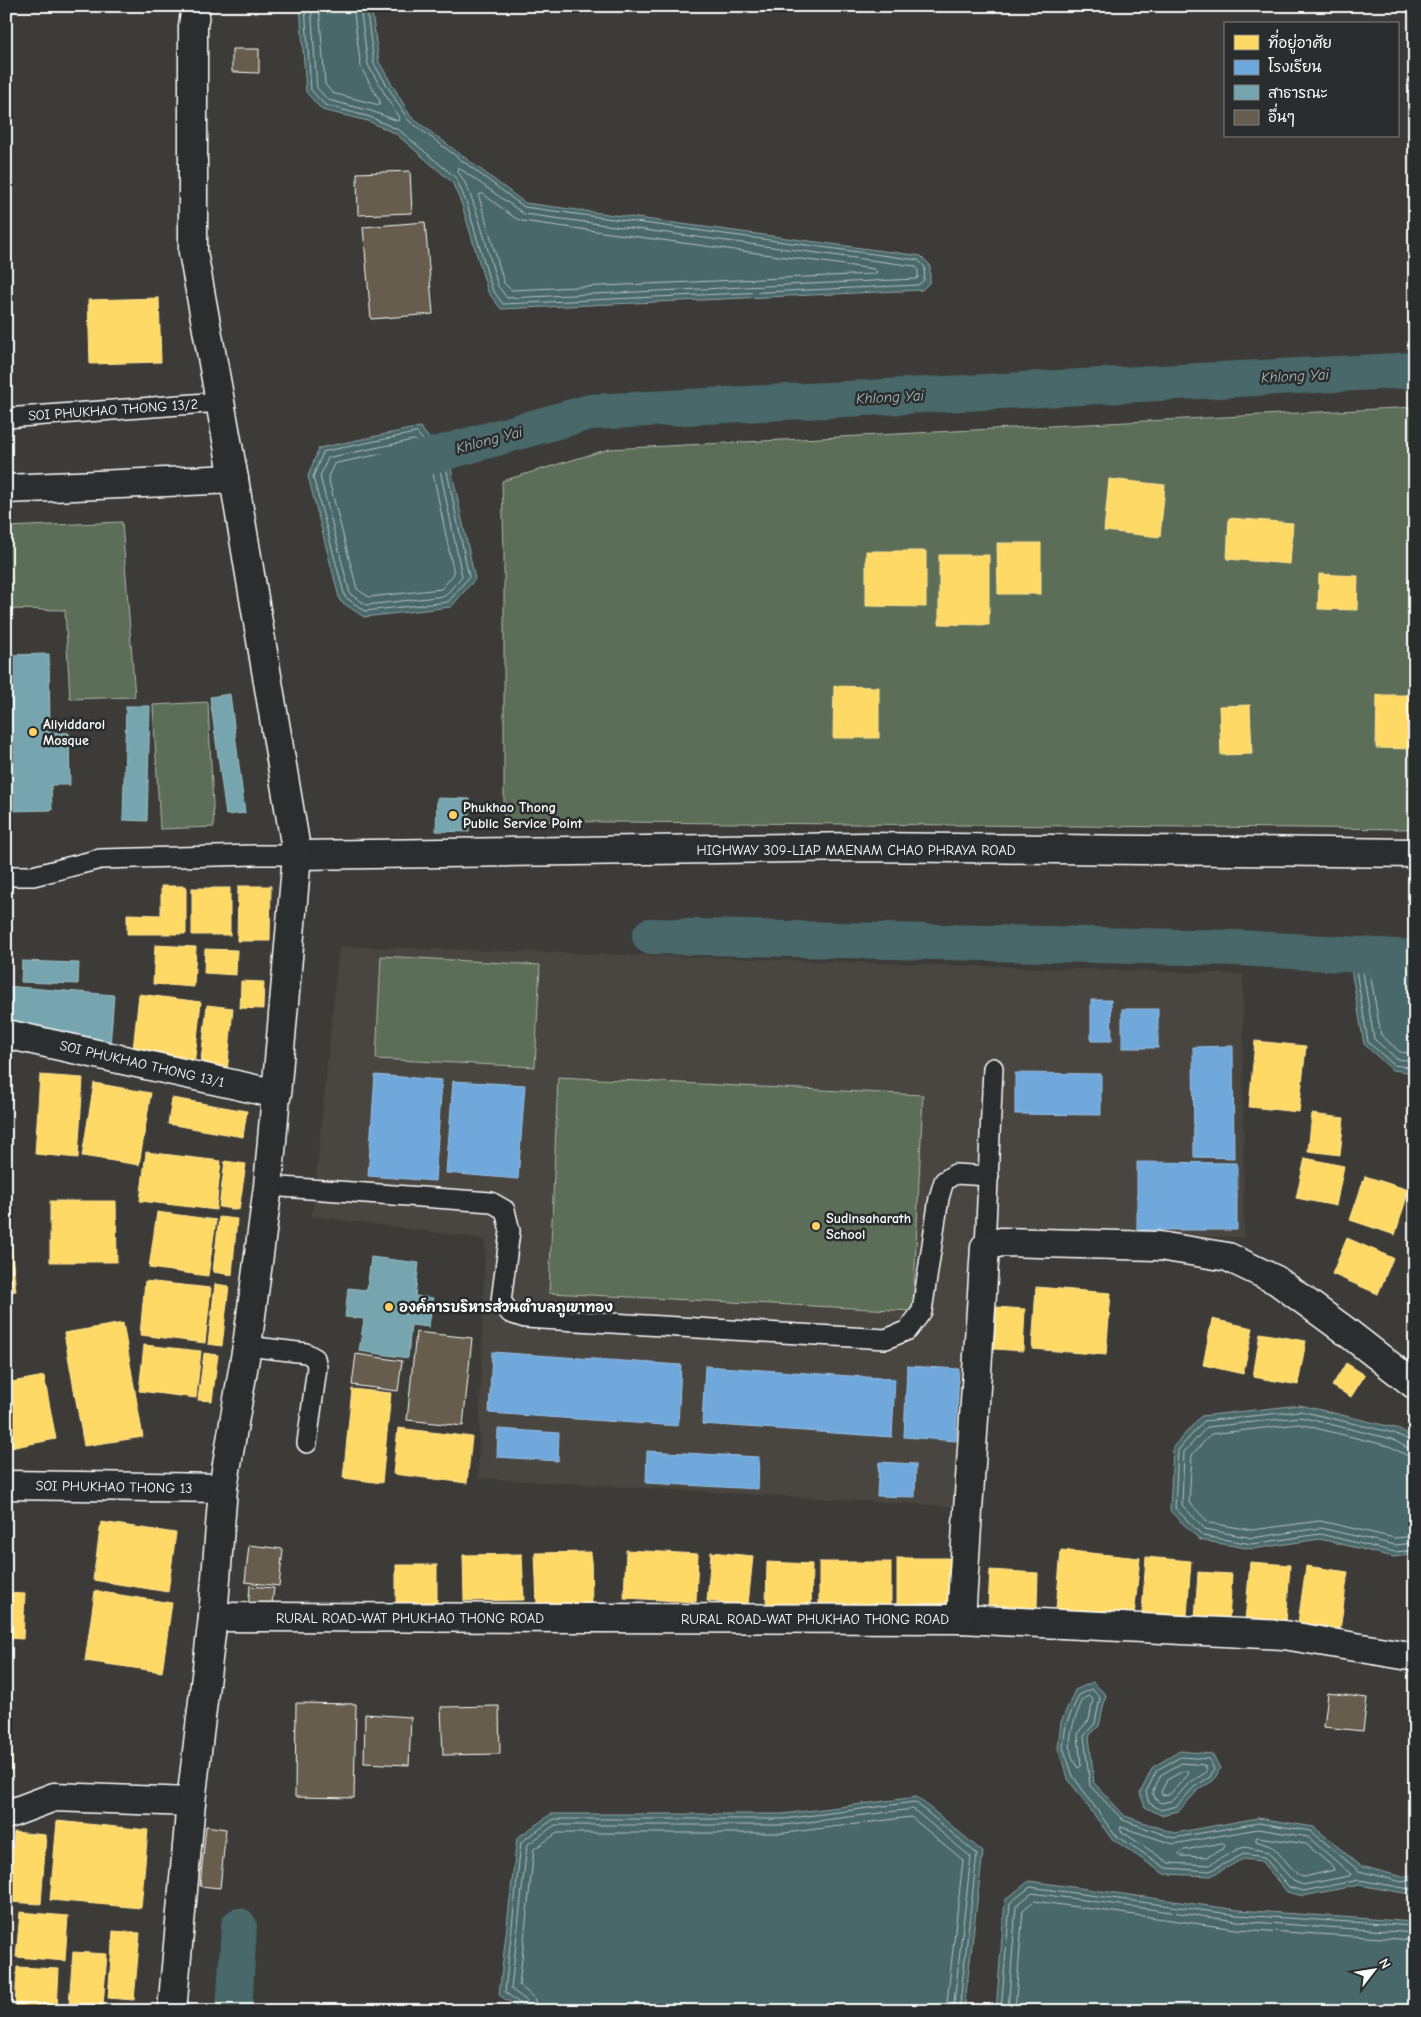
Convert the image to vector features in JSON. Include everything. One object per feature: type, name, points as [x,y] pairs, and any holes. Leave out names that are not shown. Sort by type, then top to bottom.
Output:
[{"type":"street","points":[[172,2011],[191,1802],[213,1617],[223,1488],[248,1346],[268,1186],[297,855],[234,479],[193,252],[193,26],[196,6]]},
{"type":"street","points":[[6,489],[234,479]]},
{"type":"street","name":"HIGHWAY 309-LIAP MAENAM CHAO PHRAYA ROAD","points":[[297,855],[863,847],[1415,853]]},
{"type":"street","name":"SOI PHUKHAO THONG 13/1","points":[[6,1034],[277,1094]]},
{"type":"street","points":[[961,1619],[985,1247],[1001,1242],[1159,1246],[1228,1257],[1276,1280],[1415,1385]]},
{"type":"street","name":"SOI PHUKHAO THONG 13","points":[[6,1485],[223,1488]]},
{"type":"street","name":"RURAL ROAD-WAT PHUKHAO THONG ROAD","points":[[213,1617],[961,1619],[1284,1635],[1415,1657]]},
{"type":"street","points":[[6,1815],[54,1797],[191,1802]]},
{"type":"lane","name":"SOI PHUKHAO THONG 13/2","points":[[6,418],[220,402]]},
{"type":"lane","points":[[6,876],[33,876],[100,859],[297,855]]},
{"type":"lane","points":[[985,1247],[993,1068]]},
{"type":"lane","points":[[268,1186],[491,1202],[505,1210],[510,1231],[501,1300],[510,1314],[525,1318],[886,1339],[908,1330],[922,1311],[939,1198],[944,1181],[955,1174],[989,1176]]},
{"type":"lane","points":[[248,1346],[306,1352],[315,1358],[317,1367],[307,1443]]},
{"type":"shaded area","name":"Sudinsaharath School","points":[[339,946],[1243,974],[1244,1237],[976,1236],[963,1507],[478,1478],[485,1239],[312,1216]]},
{"type":"green space","points":[[1415,407],[1415,829],[504,821],[504,552],[502,481],[609,449]]},
{"type":"green space","points":[[122,522],[135,697],[70,699],[65,610],[6,609],[6,527]]},
{"type":"green space","points":[[208,702],[214,827],[160,829],[153,705]]},
{"type":"green space","points":[[381,956],[540,965],[535,1067],[376,1059]]},
{"type":"green space","points":[[558,1077],[923,1095],[913,1311],[549,1293]]},
{"type":"water","points":[[300,6],[371,6],[379,62],[411,117],[525,203],[921,256],[930,265],[930,282],[922,290],[501,309],[488,292],[462,205],[452,182],[396,134],[368,121],[322,110],[306,92]]},
{"type":"water","points":[[420,427],[450,464],[475,579],[451,607],[364,617],[340,601],[308,476],[319,448]]},
{"type":"water","points":[[1415,940],[1415,1073],[1392,1070],[1364,1044],[1351,969],[1368,942]]},
{"type":"water","points":[[1300,1405],[1396,1428],[1415,1439],[1415,1554],[1394,1557],[1320,1539],[1252,1549],[1200,1540],[1170,1511],[1173,1447],[1201,1416]]},
{"type":"water","points":[[1093,1682],[1106,1695],[1099,1726],[1089,1736],[1094,1783],[1125,1816],[1174,1833],[1258,1818],[1314,1827],[1361,1866],[1403,1877],[1415,1874],[1415,1895],[1359,1885],[1303,1896],[1287,1892],[1261,1861],[1243,1859],[1211,1876],[1164,1874],[1111,1838],[1068,1779],[1058,1748],[1061,1722],[1075,1690]]},
{"type":"water","points":[[1180,1751],[1212,1754],[1220,1768],[1214,1780],[1197,1791],[1179,1811],[1161,1815],[1145,1807],[1140,1793],[1153,1767]]},
{"type":"water","points":[[917,1797],[983,1852],[964,2011],[522,2011],[499,1995],[517,1838],[551,1814],[783,1814]]},
{"type":"water","points":[[1029,1881],[1238,1910],[1415,1922],[1415,2011],[996,2011],[1005,1900]]},
{"type":"building: ที่อยู่อาศัย","points":[[159,298],[161,362],[90,364],[88,300]]},
{"type":"building: ที่อยู่อาศัย","points":[[1109,479],[1165,485],[1160,537],[1104,531]]},
{"type":"building: ที่อยู่อาศัย","points":[[1229,518],[1293,523],[1290,564],[1227,559]]},
{"type":"building: ที่อยู่อาศัย","points":[[997,543],[1041,543],[1041,594],[998,594]]},
{"type":"building: ที่อยู่อาศัย","points":[[866,551],[926,551],[926,607],[866,606]]},
{"type":"building: ที่อยู่อาศัย","points":[[939,555],[989,555],[989,625],[939,624]]},
{"type":"building: ที่อยู่อาศัย","points":[[1319,574],[1358,576],[1357,610],[1318,609]]},
{"type":"building: ที่อยู่อาศัย","points":[[834,686],[879,687],[879,738],[833,738]]},
{"type":"building: ที่อยู่อาศัย","points":[[1377,695],[1415,695],[1415,749],[1376,748]]},
{"type":"building: ที่อยู่อาศัย","points":[[1250,705],[1252,754],[1221,755],[1219,706]]},
{"type":"building: ที่อยู่อาศัย","points":[[161,886],[186,886],[186,934],[127,934],[127,914],[161,915]]},
{"type":"building: ที่อยู่อาศัย","points":[[238,886],[271,886],[270,941],[237,941]]},
{"type":"building: ที่อยู่อาศัย","points":[[192,888],[230,888],[230,935],[192,935]]},
{"type":"building: ที่อยู่อาศัย","points":[[155,945],[196,947],[194,987],[153,984]]},
{"type":"building: ที่อยู่อาศัย","points":[[205,949],[237,950],[236,975],[204,973]]},
{"type":"building: ที่อยู่อาศัย","points":[[241,981],[264,982],[263,1009],[240,1008]]},
{"type":"building: ที่อยู่อาศัย","points":[[139,994],[201,1002],[194,1066],[132,1059]]},
{"type":"building: ที่อยู่อาศัย","points":[[207,1005],[233,1008],[227,1073],[200,1070]]},
{"type":"building: ที่อยู่อาศัย","points":[[1255,1041],[1306,1046],[1299,1112],[1249,1107]]},
{"type":"building: ที่อยู่อาศัย","points":[[40,1075],[83,1078],[78,1158],[35,1154]]},
{"type":"building: ที่อยู่อาศัย","points":[[94,1083],[151,1093],[139,1165],[82,1156]]},
{"type":"building: ที่อยู่อาศัย","points":[[172,1098],[247,1111],[243,1137],[168,1124]]},
{"type":"building: ที่อยู่อาศัย","points":[[1312,1114],[1344,1118],[1340,1155],[1308,1151]]},
{"type":"building: ที่อยู่อาศัย","points":[[146,1152],[221,1161],[216,1210],[140,1201]]},
{"type":"building: ที่อยู่อาศัย","points":[[1305,1158],[1344,1166],[1336,1206],[1296,1198]]},
{"type":"building: ที่อยู่อาศัย","points":[[225,1161],[246,1164],[239,1210],[219,1207]]},
{"type":"building: ที่อยู่อาศัย","points":[[1365,1176],[1409,1190],[1395,1235],[1350,1220]]},
{"type":"building: ที่อยู่อาศัย","points":[[50,1201],[116,1201],[117,1262],[50,1262]]},
{"type":"building: ที่อยู่อาศัย","points":[[157,1212],[216,1220],[208,1276],[149,1268]]},
{"type":"building: ที่อยู่อาศัย","points":[[219,1217],[237,1219],[232,1275],[213,1272]]},
{"type":"building: ที่อยู่อาศัย","points":[[6,1228],[9,1228],[16,1291],[6,1293]]},
{"type":"building: ที่อยู่อาศัย","points":[[1347,1238],[1393,1258],[1378,1294],[1332,1274]]},
{"type":"building: ที่อยู่อาศัย","points":[[145,1281],[211,1288],[205,1343],[140,1335]]},
{"type":"building: ที่อยู่อาศัย","points":[[215,1284],[229,1286],[222,1346],[208,1344]]},
{"type":"building: ที่อยู่อาศัย","points":[[1036,1287],[1111,1293],[1106,1355],[1032,1349]]},
{"type":"building: ที่อยู่อาศัย","points":[[996,1307],[1025,1309],[1023,1351],[994,1349]]},
{"type":"building: ที่อยู่อาศัย","points":[[1212,1319],[1253,1328],[1243,1374],[1203,1365]]},
{"type":"building: ที่อยู่อาศัย","points":[[123,1323],[143,1437],[84,1446],[64,1333]]},
{"type":"building: ที่อยู่อาศัย","points":[[1260,1333],[1306,1341],[1298,1385],[1253,1377]]},
{"type":"building: ที่อยู่อาศัย","points":[[144,1345],[201,1351],[196,1398],[139,1391]]},
{"type":"building: ที่อยู่อาศัย","points":[[204,1353],[218,1355],[212,1401],[198,1400]]},
{"type":"building: ที่อยู่อาศัย","points":[[1346,1363],[1365,1375],[1351,1397],[1332,1386]]},
{"type":"building: ที่อยู่อาศัย","points":[[44,1376],[56,1439],[10,1448],[6,1426],[6,1383]]},
{"type":"building: ที่อยู่อาศัย","points":[[352,1389],[391,1393],[382,1483],[343,1478]]},
{"type":"building: ที่อยู่อาศัย","points":[[398,1428],[472,1437],[467,1483],[393,1474]]},
{"type":"building: ที่อยู่อาศัย","points":[[101,1522],[176,1533],[168,1592],[93,1580]]},
{"type":"building: ที่อยู่อาศัย","points":[[626,1550],[698,1554],[696,1602],[624,1598]]},
{"type":"building: ที่อยู่อาศัย","points":[[1061,1550],[1140,1558],[1134,1617],[1056,1609]]},
{"type":"building: ที่อยู่อาศัย","points":[[591,1552],[592,1604],[537,1605],[535,1553]]},
{"type":"building: ที่อยู่อาศัย","points":[[711,1552],[753,1556],[748,1605],[707,1601]]},
{"type":"building: ที่อยู่อาศัย","points":[[522,1554],[524,1600],[464,1601],[463,1555]]},
{"type":"building: ที่อยู่อาศัย","points":[[1146,1557],[1191,1561],[1187,1616],[1142,1613]]},
{"type":"building: ที่อยู่อาศัย","points":[[897,1558],[954,1558],[955,1607],[897,1608]]},
{"type":"building: ที่อยู่อาศัย","points":[[767,1562],[812,1564],[811,1609],[766,1607]]},
{"type":"building: ที่อยู่อาศัย","points":[[819,1562],[891,1562],[891,1607],[819,1607]]},
{"type":"building: ที่อยู่อาศัย","points":[[1250,1562],[1290,1565],[1286,1624],[1245,1621]]},
{"type":"building: ที่อยู่อาศัย","points":[[396,1565],[437,1565],[437,1609],[396,1609]]},
{"type":"building: ที่อยู่อาศัย","points":[[1306,1566],[1348,1572],[1340,1630],[1298,1623]]},
{"type":"building: ที่อยู่อาศัย","points":[[990,1570],[1038,1573],[1037,1609],[988,1607]]},
{"type":"building: ที่อยู่อาศัย","points":[[1198,1572],[1232,1574],[1229,1621],[1195,1619]]},
{"type":"building: ที่อยู่อาศัย","points":[[95,1591],[172,1603],[162,1672],[85,1661]]},
{"type":"building: ที่อยู่อาศัย","points":[[6,1593],[25,1594],[23,1639],[6,1638]]},
{"type":"building: ที่อยู่อาศัย","points":[[6,1697],[9,1697],[12,1770],[6,1770]]},
{"type":"building: ที่อยู่อาศัย","points":[[57,1821],[148,1830],[141,1908],[50,1900]]},
{"type":"building: ที่อยู่อาศัย","points":[[14,1832],[46,1835],[41,1904],[9,1902]]},
{"type":"building: ที่อยู่อาศัย","points":[[6,1912],[10,1913],[7,1960],[6,1960]]},
{"type":"building: ที่อยู่อาศัย","points":[[20,1912],[68,1916],[65,1961],[16,1957]]},
{"type":"building: ที่อยู่อาศัย","points":[[113,1931],[140,1933],[134,2000],[108,1998]]},
{"type":"building: ที่อยู่อาศัย","points":[[73,1952],[107,1954],[103,2006],[69,2003]]},
{"type":"building: ที่อยู่อาศัย","points":[[17,1967],[59,1969],[57,2010],[15,2008]]},
{"type":"building: โรงเรียน","points":[[1091,1000],[1111,1000],[1112,1041],[1091,1041]]},
{"type":"building: โรงเรียน","points":[[1122,1009],[1158,1009],[1158,1048],[1122,1048]]},
{"type":"building: โรงเรียน","points":[[1233,1046],[1234,1158],[1194,1157],[1193,1047]]},
{"type":"building: โรงเรียน","points":[[1015,1073],[1101,1074],[1101,1115],[1015,1114]]},
{"type":"building: โรงเรียน","points":[[375,1075],[442,1080],[435,1181],[368,1176]]},
{"type":"building: โรงเรียน","points":[[453,1081],[525,1085],[518,1179],[446,1173]]},
{"type":"building: โรงเรียน","points":[[1137,1162],[1237,1163],[1237,1230],[1137,1230]]},
{"type":"building: โรงเรียน","points":[[492,1352],[681,1365],[678,1426],[489,1413]]},
{"type":"building: โรงเรียน","points":[[705,1366],[895,1379],[892,1437],[702,1424]]},
{"type":"building: โรงเรียน","points":[[907,1366],[959,1369],[956,1441],[904,1437]]},
{"type":"building: โรงเรียน","points":[[498,1429],[559,1433],[558,1461],[497,1457]]},
{"type":"building: โรงเรียน","points":[[647,1451],[759,1457],[758,1489],[646,1483]]},
{"type":"building: โรงเรียน","points":[[879,1462],[916,1464],[915,1497],[877,1496]]},
{"type":"building: สาธารณะ","name":"Aliyiddaroi Mosque","points":[[49,654],[50,732],[69,733],[70,785],[51,785],[52,810],[6,811],[6,655]]},
{"type":"building: สาธารณะ","points":[[230,694],[245,813],[226,815],[210,697]]},
{"type":"building: สาธารณะ","points":[[126,706],[150,706],[147,821],[123,820]]},
{"type":"building: สาธารณะ","name":"Phukhao Thong Public Service Point","points":[[437,798],[470,799],[469,832],[436,831]]},
{"type":"building: สาธารณะ","points":[[22,961],[79,963],[78,984],[21,982]]},
{"type":"building: สาธารณะ","points":[[6,986],[114,995],[110,1047],[6,1024]]},
{"type":"building: สาธารณะ","name":"องค์การบริหารส่วนตำบลภูเขาทอง","points":[[371,1257],[419,1263],[415,1296],[433,1298],[429,1327],[411,1325],[408,1358],[359,1351],[364,1319],[345,1317],[348,1288],[367,1290]]},
{"type":"building: อื่นๆ","points":[[232,49],[259,49],[259,73],[232,72]]},
{"type":"building: อื่นๆ","points":[[410,171],[412,213],[358,215],[357,173]]},
{"type":"building: อื่นๆ","points":[[425,222],[433,314],[371,319],[363,227]]},
{"type":"building: อื่นๆ","points":[[416,1332],[472,1338],[463,1426],[407,1420]]},
{"type":"building: อื่นๆ","points":[[356,1354],[402,1361],[398,1391],[352,1385]]},
{"type":"building: อื่นๆ","points":[[249,1545],[283,1549],[279,1586],[245,1582]]},
{"type":"building: อื่นๆ","points":[[250,1586],[274,1588],[271,1611],[248,1608]]},
{"type":"building: อื่นๆ","points":[[1328,1693],[1367,1698],[1363,1731],[1324,1727]]},
{"type":"building: อื่นๆ","points":[[296,1703],[356,1704],[354,1798],[295,1797]]},
{"type":"building: อื่นๆ","points":[[499,1706],[500,1754],[443,1755],[441,1707]]},
{"type":"building: อื่นๆ","points":[[365,1714],[411,1717],[409,1765],[364,1763]]},
{"type":"building: อื่นๆ","points":[[206,1826],[226,1829],[220,1888],[200,1886]]},
{"type":"waterway","name":"Khlong Yai","points":[[395,466],[590,412],[1415,370]]},
{"type":"waterway","points":[[650,936],[1237,948],[1415,958]]},
{"type":"waterway","points":[[234,2011],[239,1926]]},
{"type":"place","name":"Aliyiddaroi Mosque","points":[[33,732]]},
{"type":"place","name":"Phukhao Thong Public Service Point","points":[[453,815]]},
{"type":"place","name":"Sudinsaharath School","points":[[816,1226]]},
{"type":"place","name":"องค์การบริหารส่วนตำบลภูเขาทอง","points":[[389,1307]]}]
